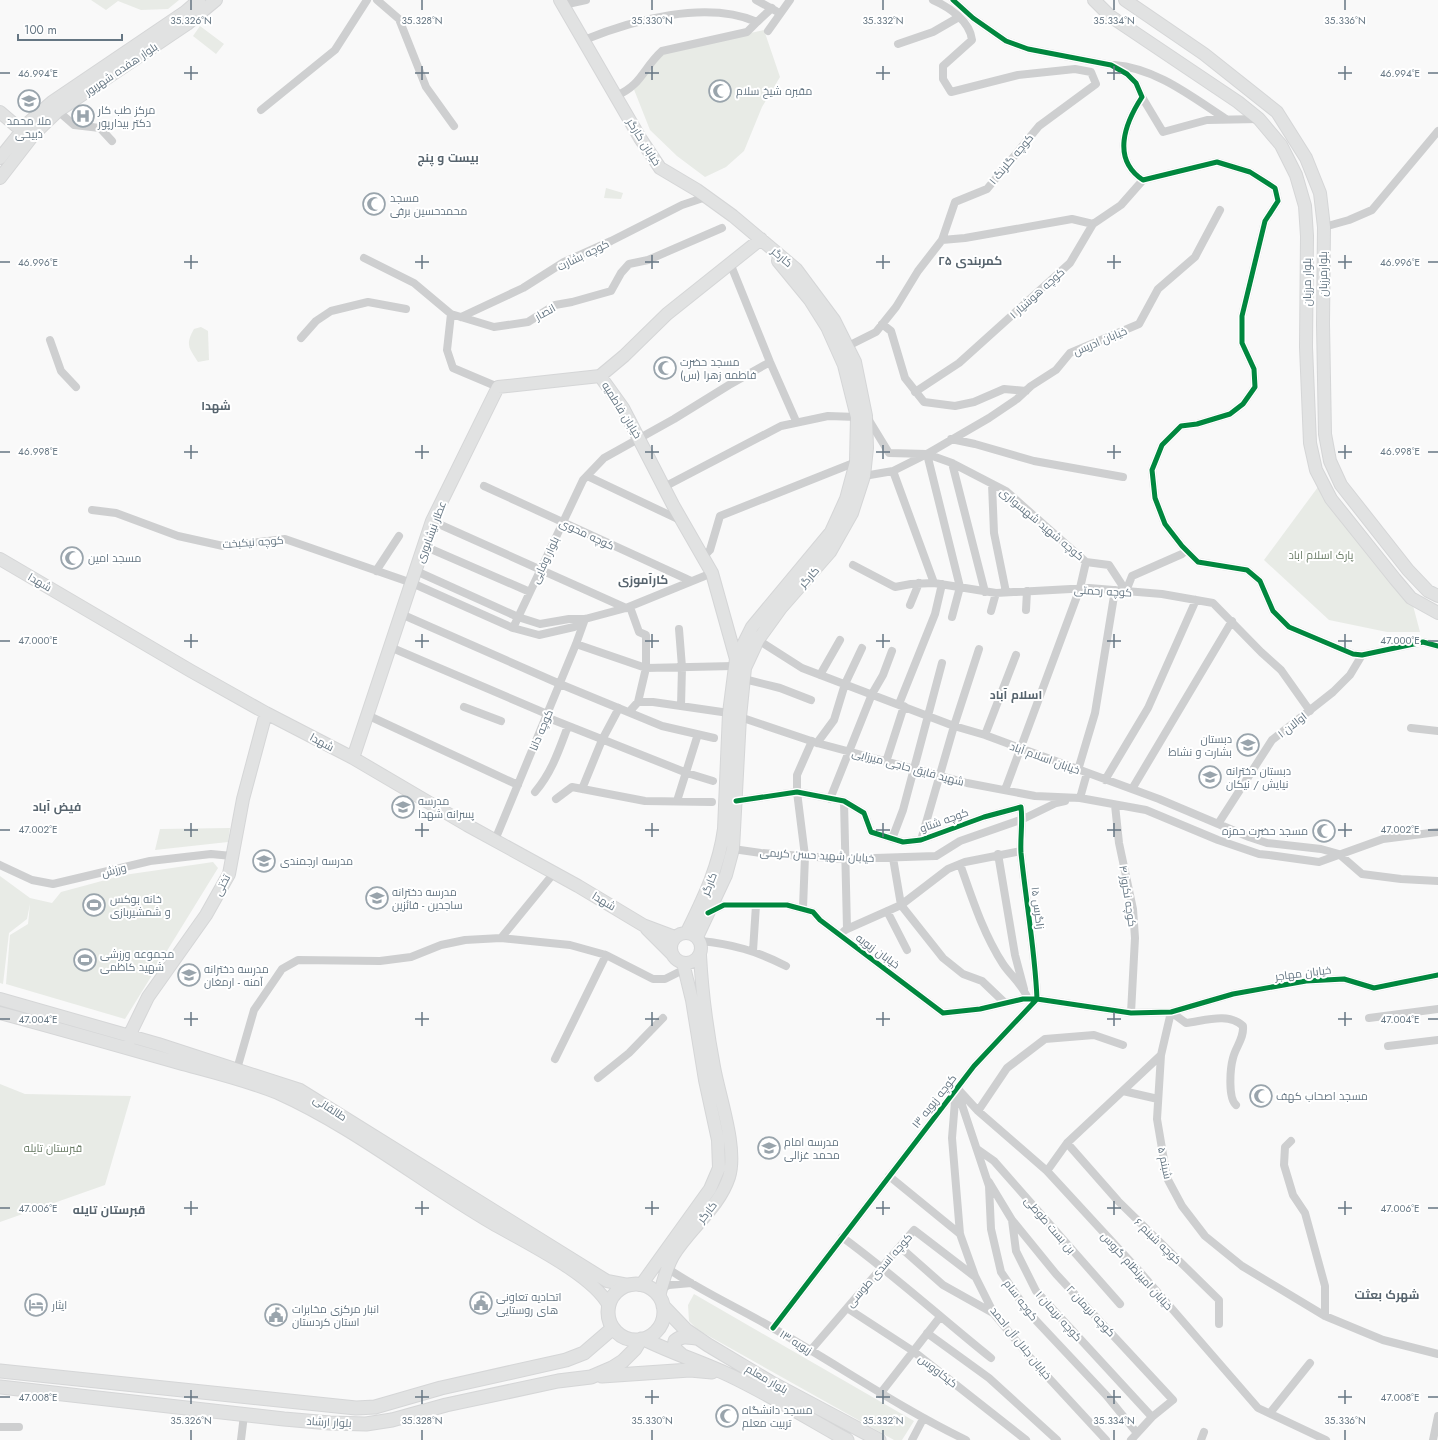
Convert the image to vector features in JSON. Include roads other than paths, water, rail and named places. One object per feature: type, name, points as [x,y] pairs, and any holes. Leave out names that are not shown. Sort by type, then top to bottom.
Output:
[{"type":"main road","name":"بلوار هفده شهریور","points":[[0,178],[36,114],[185,12],[199,0]]},
{"type":"main road","name":"بلوار هفده شهریور","points":[[0,158],[58,111],[187,24],[216,0]]},
{"type":"main road","name":"بلوار مرزبان","points":[[1094,0],[1110,16],[1214,85],[1259,119],[1281,144],[1296,175],[1305,206],[1307,236],[1306,347],[1310,443],[1316,470],[1331,498],[1411,598],[1438,613]]},
{"type":"main road","name":"بلوارمرزبان","points":[[1125,0],[1204,54],[1277,112],[1306,158],[1320,193],[1324,227],[1323,324],[1325,434],[1330,461],[1341,485],[1408,570],[1428,591],[1438,596]]},
{"type":"main road","name":"خیابان کارگر","points":[[562,2],[616,96],[660,168],[733,216],[765,242]]},
{"type":"main road","points":[[0,112],[23,138]]},
{"type":"main road","points":[[0,121],[23,138]]},
{"type":"main road","name":"خیابان فاطمیه","points":[[735,663],[712,573],[664,487],[623,408],[600,376],[624,356],[667,314],[730,263],[765,242]]},
{"type":"main road","name":"کارگر","points":[[695,937],[722,848],[734,715],[744,679],[745,668],[758,640],[780,608],[830,552],[852,513],[864,476],[867,448],[855,362],[848,346],[834,320],[796,269],[765,242]]},
{"type":"main road","name":"کارگر","points":[[695,937],[726,875],[733,849],[736,801],[734,715],[735,663],[752,627],[831,532],[846,500],[856,462],[862,417],[844,365],[827,327],[810,300],[775,258],[765,242]]},
{"type":"main road","points":[[498,387],[600,376]]},
{"type":"main road","name":"عطار نیشابوری","points":[[353,758],[432,521],[498,387]]},
{"type":"main road","name":"شهدا","points":[[0,559],[266,713],[353,758],[495,840],[554,872],[643,925]]},
{"type":"main road","name":"تختی","points":[[128,1042],[148,997],[206,915],[228,874],[243,799],[266,713]]},
{"type":"main road","points":[[643,925],[675,937]]},
{"type":"main road","points":[[643,925],[672,954],[676,960],[684,966],[694,961],[700,955],[701,948],[695,937],[681,933],[675,937],[671,943],[672,954]]},
{"type":"main road","name":"کارگر","points":[[661,1297],[667,1268],[673,1256],[723,1192],[732,1164],[727,1126],[714,1068],[702,990],[700,955]]},
{"type":"main road","name":"کارگر","points":[[635,1285],[710,1188],[719,1168],[718,1140],[705,1080],[692,1000],[684,966]]},
{"type":"main road","name":"طالقانی","points":[[0,999],[283,1096],[320,1114],[515,1230],[607,1281],[635,1285]]},
{"type":"main road","name":"طالقانی","points":[[0,1013],[128,1042],[237,1069],[300,1090],[515,1230],[588,1281],[604,1296],[609,1306]]},
{"type":"main road","points":[[635,1285],[651,1289],[661,1297],[663,1316],[660,1326],[654,1334],[643,1339],[625,1338],[613,1328],[608,1317],[609,1306],[619,1289],[635,1285]]},
{"type":"main road","name":"بلوار معلم","points":[[661,1297],[686,1330],[697,1338],[770,1382],[879,1440]]},
{"type":"main road","name":"بلوار ارشاد","points":[[0,1371],[150,1386],[330,1407],[375,1407],[441,1388],[553,1363],[584,1353],[613,1328]]},
{"type":"main road","points":[[683,1356],[674,1348],[675,1341],[679,1337],[685,1336],[697,1338]]},
{"type":"main road","name":"بلوار معلم","points":[[643,1339],[729,1376],[800,1412],[847,1440]]},
{"type":"main road","name":"بلوار ارشاد","points":[[0,1386],[244,1415],[330,1423],[366,1424],[392,1420],[446,1405],[558,1381],[591,1378],[623,1361],[636,1349],[643,1339]]},
{"type":"main road","points":[[553,1363],[558,1381]]},
{"type":"main road","points":[[591,1378],[690,1370],[707,1371],[729,1376]]},
{"type":"main road","points":[[148,1403],[150,1386]]},
{"type":"street","points":[[261,110],[335,50],[367,0]]},
{"type":"street","points":[[377,0],[399,19],[426,87],[454,126]]},
{"type":"street","points":[[562,2],[585,0]]},
{"type":"street","points":[[756,0],[780,14]]},
{"type":"street","points":[[768,31],[790,0]]},
{"type":"street","points":[[898,44],[932,32],[959,17],[933,0]]},
{"type":"street","points":[[953,0],[974,18],[1006,41],[1028,49],[1111,65],[1129,66],[1172,84],[1226,120]]},
{"type":"street","points":[[616,96],[633,87],[654,58],[662,51],[747,32],[772,8]]},
{"type":"street","points":[[584,40],[608,30],[640,21],[702,12],[743,16],[756,22]]},
{"type":"street","name":"کوچه گلرنگ ۱","points":[[848,346],[876,332],[896,307],[918,270],[942,240],[955,202],[987,189],[1039,126],[1096,84],[1091,72],[1075,69],[1018,75],[951,92],[943,79],[943,66],[972,40],[966,22],[959,17]]},
{"type":"street","points":[[1111,65],[1126,74],[1136,83],[1142,97],[1163,132],[1207,120],[1259,119]]},
{"type":"street","points":[[1142,97],[1131,114],[1123,137],[1124,152],[1136,175],[1143,180],[1217,162],[1250,172],[1275,188],[1278,200],[1265,221],[1242,316],[1242,343],[1254,369],[1254,387],[1243,404],[1230,414],[1197,424],[1181,426],[1162,445],[1152,470],[1155,498],[1165,524],[1198,562],[1247,570],[1260,582],[1273,611],[1289,627],[1353,654],[1362,655],[1423,642],[1438,646]]},
{"type":"street","points":[[58,111],[74,125],[100,128],[112,141]]},
{"type":"street","points":[[1324,227],[1349,220],[1372,210],[1438,131]]},
{"type":"street","name":"کوچه هوشیار ۱","points":[[915,392],[959,363],[1070,263],[1093,224],[1121,205],[1143,180]]},
{"type":"street","name":"کوچه بشارت","points":[[461,317],[523,288],[564,262],[611,241],[682,205],[706,197]]},
{"type":"street","name":"خیابان ادریس","points":[[893,472],[989,418],[1056,370],[1070,353],[1139,324],[1158,289],[1195,257],[1220,210]]},
{"type":"street","points":[[942,240],[965,238],[1072,219],[1093,224]]},
{"type":"street","name":"انصار","points":[[364,258],[414,284],[451,314],[494,327],[528,322],[555,305],[572,302],[611,291],[621,273],[629,264],[648,260],[722,228]]},
{"type":"street","points":[[730,263],[796,422]]},
{"type":"street","points":[[301,338],[316,321],[331,311],[368,302],[406,309]]},
{"type":"street","points":[[451,314],[447,350],[453,368],[498,387]]},
{"type":"street","points":[[882,324],[891,331],[905,378],[924,402],[955,406],[974,402],[1004,389],[1026,391]]},
{"type":"street","points":[[50,340],[61,371],[76,387]]},
{"type":"street","name":"بلوار وفایی","points":[[513,628],[583,480],[604,458],[674,419],[770,362]]},
{"type":"street","points":[[664,487],[781,426],[828,416],[862,417]]},
{"type":"street","name":"کوچه شهید شهسواری","points":[[862,417],[888,453],[927,454],[952,463],[1006,491],[1086,562],[1109,565],[1126,591]]},
{"type":"street","points":[[951,439],[1041,462],[1123,477]]},
{"type":"street","points":[[927,454],[960,587],[952,617]]},
{"type":"street","points":[[703,556],[710,550],[720,516],[856,462]]},
{"type":"street","points":[[952,463],[985,592]]},
{"type":"street","points":[[864,476],[893,472],[938,583],[935,614],[902,705],[886,762]]},
{"type":"street","points":[[587,476],[683,522]]},
{"type":"street","points":[[992,484],[994,533],[1006,592]]},
{"type":"street","name":"کوچه محوی","points":[[484,486],[691,582]]},
{"type":"street","name":"کوچه نیکبخت","points":[[92,510],[116,513],[178,536],[223,546],[285,539],[376,571],[414,577]]},
{"type":"street","points":[[432,521],[628,607],[640,632],[646,635],[646,668],[638,702],[629,712]]},
{"type":"street","points":[[376,571],[399,536]]},
{"type":"street","points":[[424,546],[530,592]]},
{"type":"street","points":[[1126,591],[1132,576],[1182,554]]},
{"type":"street","points":[[1005,790],[1080,588],[1086,562]]},
{"type":"street","name":"کوچه رحمتی","points":[[853,565],[895,588],[919,583],[938,583],[996,593],[1080,588],[1126,591],[1213,603],[1261,652],[1281,670],[1310,711]]},
{"type":"street","points":[[414,577],[540,624],[569,619],[585,619],[628,607],[712,573]]},
{"type":"street","points":[[414,577],[513,628],[539,635],[574,627],[585,619]]},
{"type":"street","points":[[910,605],[919,583]]},
{"type":"street","points":[[1078,770],[1095,713],[1114,590]]},
{"type":"street","points":[[1026,610],[1027,591]]},
{"type":"street","points":[[991,610],[996,593]]},
{"type":"street","points":[[1105,780],[1148,708],[1196,600]]},
{"type":"street","points":[[401,614],[560,684],[662,726],[714,738]]},
{"type":"street","name":"کوچه دانا","points":[[495,840],[547,716],[585,619]]},
{"type":"street","points":[[1132,789],[1232,621]]},
{"type":"street","points":[[679,629],[682,667],[681,706]]},
{"type":"street","name":"خیابان اسلام آباد","points":[[758,640],[802,668],[954,726],[985,735],[1021,750],[1132,789],[1267,843],[1321,849],[1339,854]]},
{"type":"street","points":[[820,675],[840,640]]},
{"type":"street","points":[[576,644],[646,668],[735,663]]},
{"type":"street","points":[[390,647],[568,726],[687,773],[713,781]]},
{"type":"street","points":[[803,908],[805,856],[797,792],[798,774],[814,742],[834,720],[845,684],[862,648]]},
{"type":"street","points":[[830,799],[872,694],[883,675],[892,650]]},
{"type":"street","points":[[921,840],[954,726],[979,650]]},
{"type":"street","points":[[985,735],[1016,655]]},
{"type":"street","name":"اوالان ۱","points":[[1218,824],[1272,740],[1310,711],[1350,675],[1362,655]]},
{"type":"street","points":[[892,839],[903,810],[942,663]]},
{"type":"street","points":[[744,679],[780,688],[811,700]]},
{"type":"street","name":"شهید فایق حاجی میرزایی","points":[[638,702],[681,706],[734,715],[814,742],[939,776],[1035,796],[1080,798]]},
{"type":"street","points":[[464,706],[501,721]]},
{"type":"street","points":[[582,789],[602,740],[619,708]]},
{"type":"street","points":[[367,715],[518,785]]},
{"type":"street","points":[[535,792],[545,780],[556,760],[568,726]]},
{"type":"street","points":[[1411,728],[1438,731]]},
{"type":"street","points":[[677,802],[698,734]]},
{"type":"street","points":[[1087,773],[1080,798],[1146,810],[1218,840],[1259,854],[1319,862],[1383,839],[1438,832]]},
{"type":"street","points":[[556,799],[572,788],[645,801],[712,802]]},
{"type":"street","name":"کوچه شتاو","points":[[736,801],[797,792],[844,801],[864,813],[871,832],[903,842],[921,840],[984,817],[1021,807],[1023,819]]},
{"type":"street","name":"خیابان شهید حسن کریمی","points":[[733,849],[844,859],[936,856],[960,841],[1023,819],[1056,802],[1080,798]]},
{"type":"street","points":[[844,801],[844,859],[847,929]]},
{"type":"street","name":"کوچه نکروز ۴","points":[[1115,805],[1119,843],[1133,909],[1135,938],[1131,1013]]},
{"type":"street","name":"زاگرس ۱۵","points":[[1023,819],[1021,851],[1035,964],[1037,999]]},
{"type":"street","points":[[839,934],[902,905],[939,875],[960,864],[998,854],[1021,851]]},
{"type":"street","name":"ورزش","points":[[0,864],[32,880],[52,884],[150,861],[211,854],[232,856]]},
{"type":"street","points":[[998,854],[1015,955],[1026,995]]},
{"type":"street","points":[[1339,854],[1362,874],[1401,879],[1438,881]]},
{"type":"street","points":[[893,858],[902,905],[943,958],[963,974],[982,981],[1005,1003]]},
{"type":"street","points":[[960,864],[981,922],[1003,964],[1026,995]]},
{"type":"street","points":[[500,938],[554,872]]},
{"type":"street","name":"خیابان زیویه","points":[[708,912],[724,905],[787,905],[803,908],[813,912],[820,920],[944,1013],[980,1009],[1005,1003],[1026,995],[1037,999]]},
{"type":"street","points":[[753,951],[756,905]]},
{"type":"street","points":[[887,911],[907,950]]},
{"type":"street","points":[[695,937],[753,951],[786,966]]},
{"type":"street","points":[[237,1069],[254,1010],[282,968],[298,960],[380,961],[411,957],[441,945],[465,940],[500,938],[570,945],[606,955],[653,979],[660,980],[684,966]]},
{"type":"street","points":[[554,1059],[606,955]]},
{"type":"street","name":"خیابان مهاجر","points":[[1171,1012],[1233,994],[1306,981],[1344,979],[1374,988],[1438,975]]},
{"type":"street","points":[[1037,999],[1131,1013],[1171,1012],[1186,1024],[1222,1018],[1236,1020],[1243,1026],[1244,1034],[1233,1058],[1230,1073],[1233,1102],[1236,1105]]},
{"type":"street","name":"کوچه زیویه ۱۳","points":[[773,1328],[956,1088],[974,1066],[1037,999]]},
{"type":"street","points":[[1369,1018],[1438,1009]]},
{"type":"street","name":"شبنم ۵","points":[[1171,1012],[1161,1055],[1158,1119],[1167,1178],[1182,1206],[1205,1236],[1242,1266],[1325,1316],[1383,1340],[1438,1354]]},
{"type":"street","points":[[598,1078],[629,1053],[663,1018]]},
{"type":"street","points":[[978,1111],[1007,1068],[1045,1039],[1094,1035],[1123,1045]]},
{"type":"street","points":[[1388,1046],[1438,1040]]},
{"type":"street","points":[[1046,1171],[1066,1143],[1161,1055]]},
{"type":"street","name":"خیابان امیرنظام گروس","points":[[956,1088],[978,1111],[1046,1171],[1140,1272],[1258,1408],[1326,1440]]},
{"type":"street","name":"کوچه سام","points":[[956,1088],[989,1186],[991,1229],[1001,1272],[1028,1312],[1106,1395],[1137,1432]]},
{"type":"street","name":"خیابان جلال آل احمد","points":[[956,1088],[952,1138],[960,1234],[975,1276],[994,1314],[1034,1362],[1106,1440]]},
{"type":"street","points":[[1123,1091],[1158,1099]]},
{"type":"street","points":[[1291,1142],[1285,1148],[1284,1165],[1293,1195],[1305,1214],[1319,1258],[1326,1286],[1325,1316]]},
{"type":"street","name":"کوچه شبنم ۶","points":[[1066,1143],[1118,1201],[1219,1300],[1219,1324]]},
{"type":"street","name":"بن بست طوطی","points":[[977,1149],[994,1161],[1120,1304]]},
{"type":"street","points":[[889,1176],[960,1234]]},
{"type":"street","name":"کوچه نریمان ۱","points":[[986,1176],[1012,1220],[1016,1251],[1036,1291],[1152,1416]]},
{"type":"street","name":"کوچه نریمان ۲","points":[[1012,1220],[1056,1274],[1173,1400],[1152,1416]]},
{"type":"street","name":"کوچه اسدی طوسی","points":[[810,1350],[914,1230],[975,1276]]},
{"type":"street","points":[[842,1237],[882,1266],[940,1317],[991,1358]]},
{"type":"street","points":[[900,1247],[943,1285],[994,1314]]},
{"type":"street","name":"زیویه ۱۳","points":[[667,1268],[691,1284],[773,1328],[923,1419],[966,1440]]},
{"type":"street","points":[[661,1297],[669,1285],[691,1284]]},
{"type":"street","name":"کیکاووس","points":[[847,1308],[914,1351],[1026,1440]]},
{"type":"street","points":[[880,1394],[940,1317]]},
{"type":"street","points":[[927,1333],[989,1378],[1057,1440]]},
{"type":"street","points":[[1270,1413],[1310,1363]]},
{"type":"street","points":[[241,1440],[244,1415]]},
{"type":"street","points":[[1131,1440],[1152,1416]]},
{"type":"street","points":[[1433,1440],[1438,1416]]},
{"type":"street","points":[[912,1440],[923,1419]]},
{"type":"street","points":[[0,1427],[20,1427]]},
{"type":"place","name":"مقبره شیخ سلام","points":[[720,91]]},
{"type":"place","name":"ملا محمد ذبیحی","points":[[29,101]]},
{"type":"place","name":"مرکز طب کار دکتر بیدارپور","points":[[83,116]]},
{"type":"place","name":"مسجد محمدحسین برفی","points":[[374,204]]},
{"type":"place","name":"مسجد حضرت فاطمه زهرا (س)","points":[[665,368]]},
{"type":"place","name":"مسجد امین","points":[[72,558]]},
{"type":"place","name":"دبستان بشارت و نشاط","points":[[1248,745]]},
{"type":"place","name":"دبستان دخترانه نیایش / نیکان","points":[[1210,777]]},
{"type":"place","name":"مدرسه پسرانه شهدا","points":[[403,807]]},
{"type":"place","name":"مسجد حضرت حمزه","points":[[1324,831]]},
{"type":"place","name":"مدرسه ارجمندی","points":[[264,861]]},
{"type":"place","name":"مدرسه دخترانه ساجدین - فائزین","points":[[377,898]]},
{"type":"place","name":"خانه بوکس و شمشیربازی","points":[[94,905]]},
{"type":"place","name":"مجموعه ورزشی شهید کاظمی","points":[[85,960]]},
{"type":"place","name":"مدرسه دخترانه آمنه - ارمغان","points":[[189,975]]},
{"type":"place","name":"مسجد اصحاب کهف","points":[[1261,1096]]},
{"type":"place","name":"مدرسه امام محمد غزالی","points":[[769,1148]]},
{"type":"place","name":"اتحادیه تعاونی های روستایی","points":[[481,1303]]},
{"type":"place","name":"ایثار","points":[[36,1305]]},
{"type":"place","name":"انبار مرکزی مخابرات استان کردستان","points":[[276,1315]]},
{"type":"place","name":"مسجد دانشگاه تربیت معلم","points":[[727,1416]]},
{"type":"district","name":"بیست و پنج","points":[[448,158]]},
{"type":"district","name":"کمربندی ۲۵","points":[[970,261]]},
{"type":"district","name":"شهدا","points":[[216,406]]},
{"type":"district","name":"کارآموزی","points":[[643,580]]},
{"type":"district","name":"اسلام آباد","points":[[1016,695]]},
{"type":"district","name":"فیض آباد","points":[[57,807]]},
{"type":"district","name":"قبرستان تایله","points":[[109,1210]]},
{"type":"district","name":"شهرک بعثت","points":[[1387,1295]]},
{"type":"park label","name":"پارک اسلام اباد","points":[[1321,555]]}]
